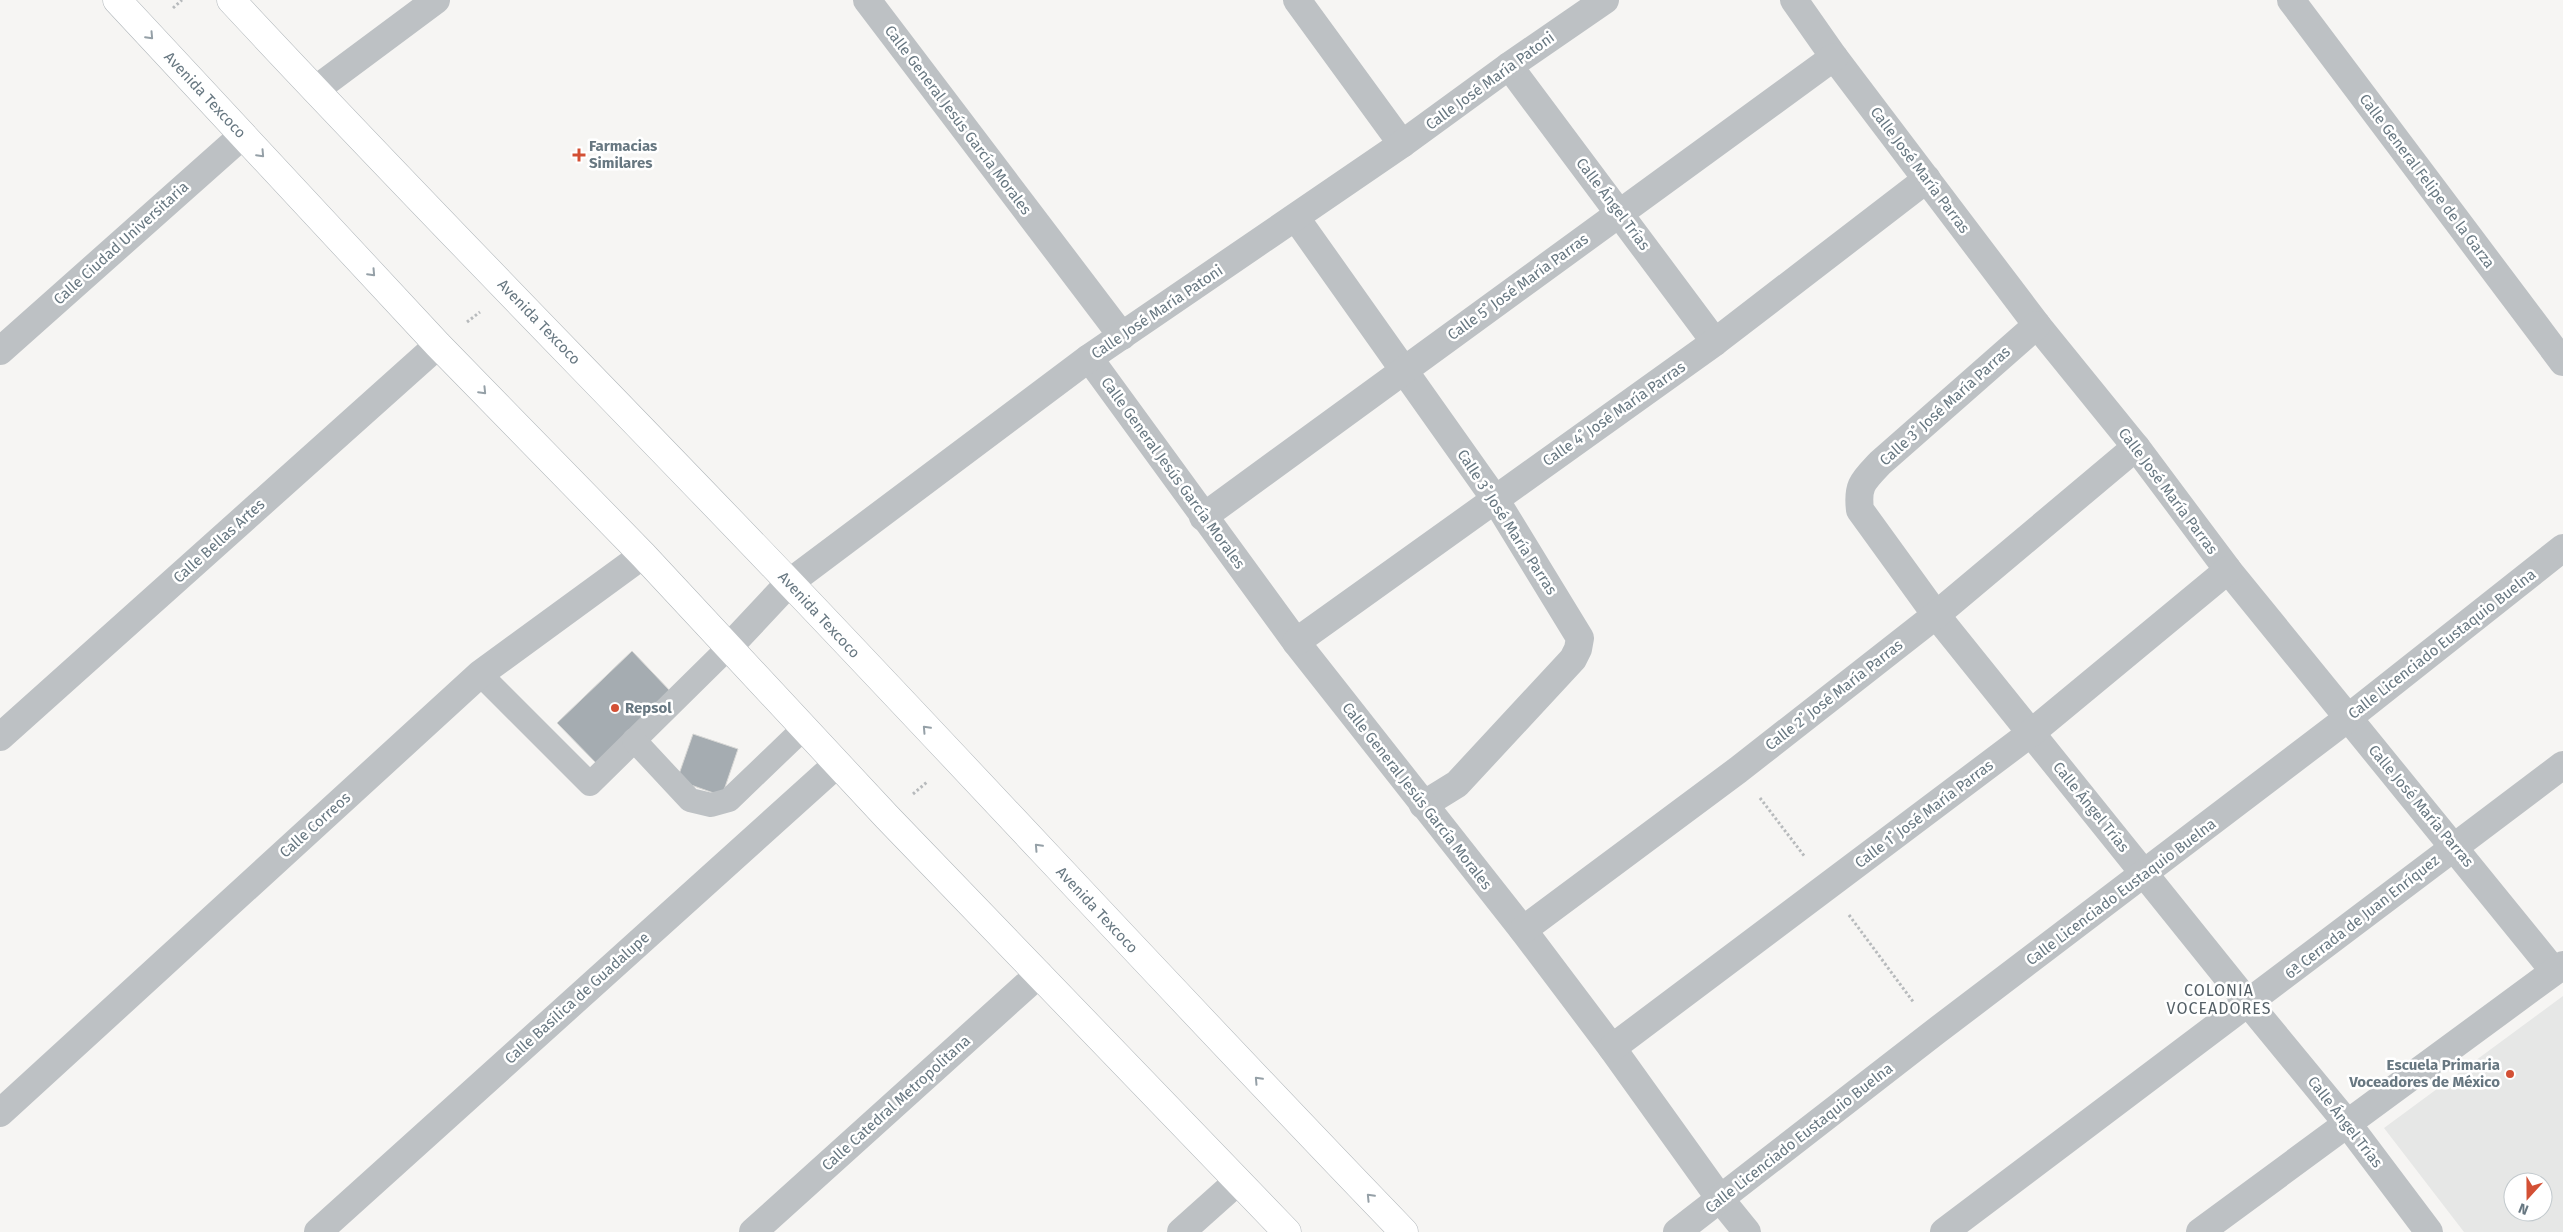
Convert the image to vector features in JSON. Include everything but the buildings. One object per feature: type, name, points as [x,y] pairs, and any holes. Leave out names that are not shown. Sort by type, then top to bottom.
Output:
[{"type":"main road","name":"Avenida Texcoco","points":[[117,0],[438,345],[643,555],[887,817],[1287,1232]]},
{"type":"main road","name":"Avenida Texcoco","points":[[231,0],[315,90],[789,582],[1404,1232]]},
{"type":"street","points":[[315,90],[436,0]]},
{"type":"street","name":"Calle General Jesús García Morales","points":[[867,0],[1122,336]]},
{"type":"street","points":[[1297,0],[1402,144]]},
{"type":"street","name":"Calle José María Patoni","points":[[729,647],[789,582],[1090,358],[1296,218],[1605,0]]},
{"type":"street","name":"Calle José María Parras","points":[[1794,0],[1834,57],[2037,325],[2136,447],[2228,570],[2348,718],[2559,968]]},
{"type":"street","name":"Calle General Felipe de la Garza","points":[[2291,0],[2563,362]]},
{"type":"street","name":"Calle 5˚ José María Parras","points":[[1203,517],[1834,57]]},
{"type":"street","name":"Calle Ángel Trías","points":[[1509,66],[1715,342]]},
{"type":"street","name":"Calle Ciudad Universitaria","points":[[0,351],[243,135]]},
{"type":"street","name":"Calle 4˚ José María Parras","points":[[1296,642],[1715,342],[1927,179]]},
{"type":"street","name":"Calle 3˚ José María Parras","points":[[1296,218],[1495,499],[1580,638],[1573,659],[1457,784],[1423,804]]},
{"type":"street","name":"Calle 3˚ José María Parras","points":[[1858,492],[1880,462],[2037,325]]},
{"type":"street","name":"Calle Bellas Artes","points":[[0,737],[438,345]]},
{"type":"street","name":"Calle General Jesús García Morales","points":[[1090,358],[1203,517],[1296,642],[1523,930],[1612,1048],[1721,1200],[1747,1232]]},
{"type":"street","name":"Calle 2˚ José María Parras","points":[[1523,930],[1738,770],[1936,615],[2136,447]]},
{"type":"street","name":"Calle Ángel Trías","points":[[1858,492],[1860,510],[1936,615],[2249,1004],[2348,1123],[2429,1232]]},
{"type":"street","name":"Calle Correos","points":[[0,1113],[480,674],[643,555]]},
{"type":"street","name":"Calle Licenciado Eustaquio Buelna","points":[[1677,1232],[1721,1200],[1935,1032],[2558,561]]},
{"type":"street","name":"Calle 1˚ José María Parras","points":[[1612,1048],[2031,733],[2228,570]]},
{"type":"street","name":"Calle Basílica de Guadalupe","points":[[318,1232],[837,764]]},
{"type":"street","name":"6ª Cerrada de Juan Enríquez","points":[[1944,1232],[2249,1004],[2563,765]]},
{"type":"street","points":[[2200,1232],[2559,968]]},
{"type":"street","name":"Calle Catedral Metropolitana","points":[[753,1232],[1039,974]]},
{"type":"street","points":[[1181,1232],[1238,1181]]},
{"type":"lane","points":[[480,674],[590,784],[729,647]]},
{"type":"lane","points":[[634,740],[690,800],[711,805],[730,800],[803,728]]},
{"type":"path","points":[[438,345],[508,290]]},
{"type":"path","points":[[887,817],[954,758]]},
{"type":"shaded area","name":"Escuela Primaria Voceadores de México","points":[[2563,996],[2563,1232],[2464,1232],[2384,1128]]},
{"type":"place","name":"Farmacias Similares","points":[[579,155]]},
{"type":"place","name":"Repsol","points":[[615,708]]},
{"type":"place","name":"Escuela Primaria Voceadores de México","points":[[2510,1074]]},
{"type":"district","name":"COLONIA VOCEADORES","points":[[2219,999]]}]
